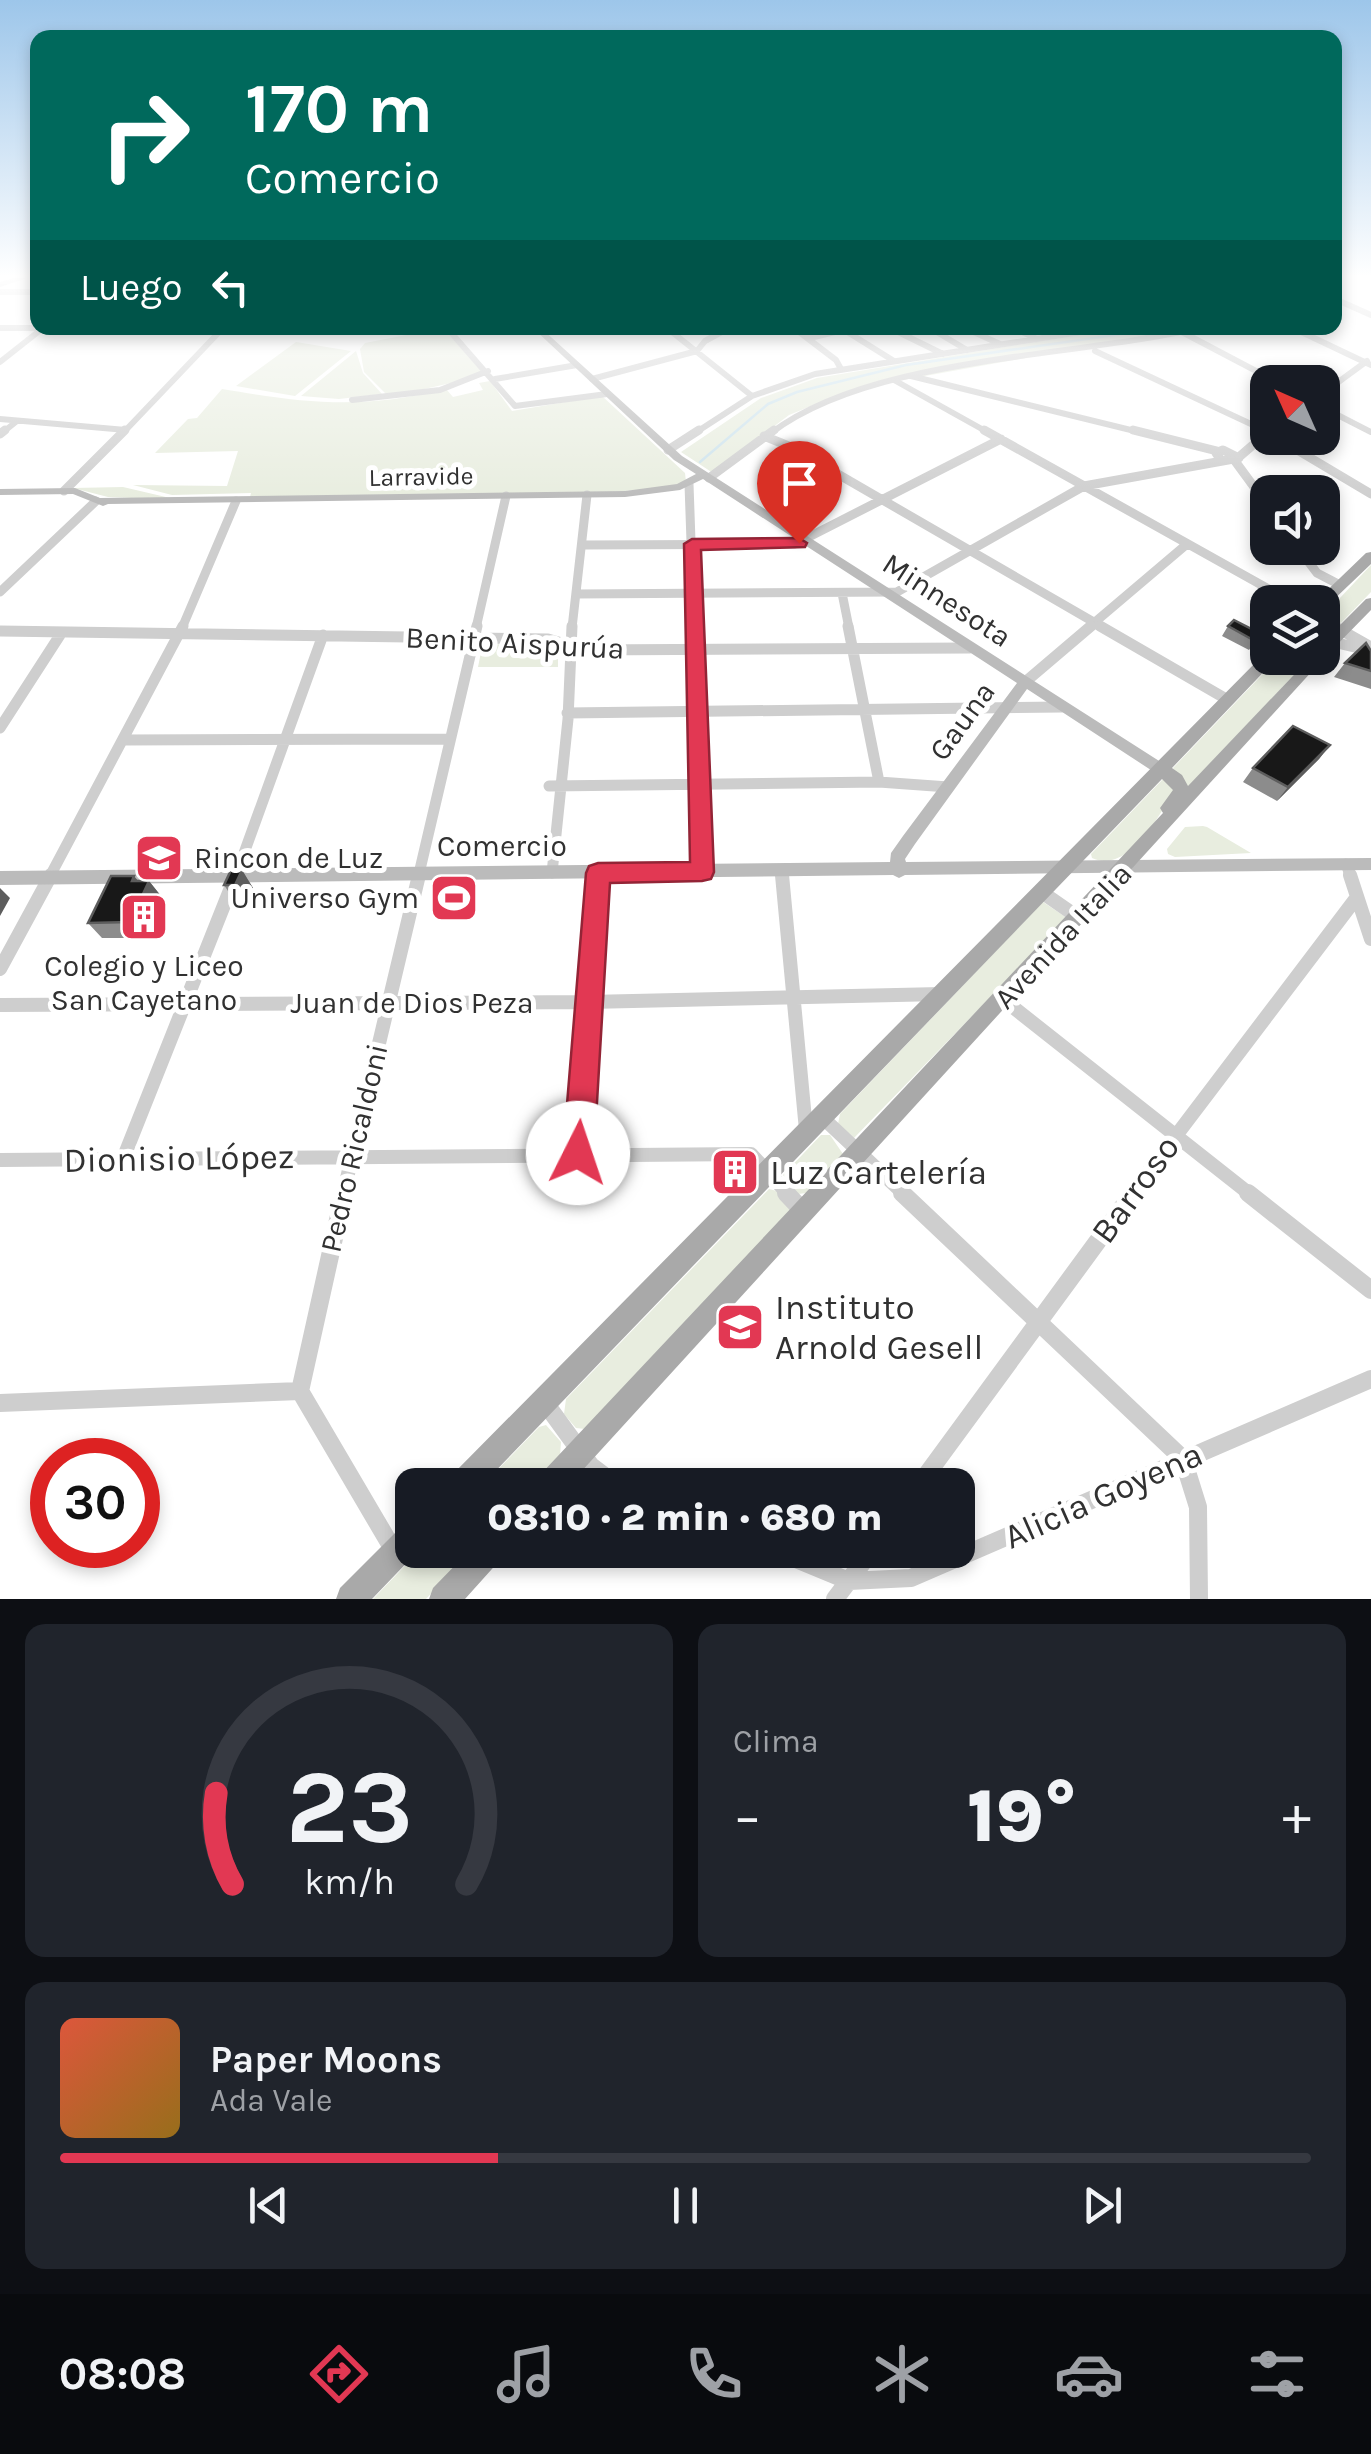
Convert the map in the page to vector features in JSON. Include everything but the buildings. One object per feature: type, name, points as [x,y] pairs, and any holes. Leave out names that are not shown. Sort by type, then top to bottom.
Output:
[{"type":"main road","points":[[1340,586],[1371,556]]},
{"type":"main road","name":"Avenida Italia","points":[[1340,634],[1371,602]]},
{"type":"main road","name":"Avenida Italia","points":[[478,1468],[1253,675]]},
{"type":"main road","name":"Avenida Italia","points":[[566,1468],[1302,675]]},
{"type":"main road","points":[[1154,838],[1156,821],[1182,791],[1176,780],[1162,770]]},
{"type":"main road","points":[[352,1599],[395,1554]]},
{"type":"main road","points":[[444,1599],[473,1568]]},
{"type":"street","points":[[64,491],[200,353]]},
{"type":"street","points":[[471,353],[513,405],[522,408],[607,394]]},
{"type":"street","name":"Minnesota","points":[[564,353],[668,450],[1162,770]]},
{"type":"street","points":[[592,379],[691,353]]},
{"type":"street","points":[[699,353],[752,396]]},
{"type":"street","points":[[825,353],[841,369]]},
{"type":"street","points":[[882,353],[894,361]]},
{"type":"street","points":[[668,450],[752,396],[794,380],[952,353]]},
{"type":"street","points":[[706,476],[806,409],[909,376],[1075,353]]},
{"type":"street","points":[[1100,353],[1250,424]]},
{"type":"street","points":[[1221,353],[1250,368]]},
{"type":"street","points":[[1340,382],[1369,362]]},
{"type":"street","points":[[495,379],[577,365]]},
{"type":"street","points":[[352,400],[416,393],[477,379],[488,370]]},
{"type":"street","points":[[909,376],[1221,454],[1237,459],[1250,479]]},
{"type":"street","points":[[894,380],[1261,585]]},
{"type":"street","points":[[1340,416],[1371,432]]},
{"type":"street","points":[[0,420],[126,430]]},
{"type":"street","points":[[0,434],[17,421]]},
{"type":"street","points":[[764,436],[791,446],[1228,700]]},
{"type":"street","points":[[582,544],[793,545],[1001,440]]},
{"type":"street","points":[[577,594],[897,592],[1084,486],[1249,446]]},
{"type":"street","points":[[1237,459],[1249,446]]},
{"type":"street","points":[[1305,455],[1371,494]]},
{"type":"street","name":"Larravide","points":[[0,492],[82,492],[96,501],[587,495],[642,493],[689,484],[706,476]]},
{"type":"street","points":[[689,484],[702,872]]},
{"type":"street","points":[[552,873],[556,786],[567,712],[570,646],[587,495]]},
{"type":"street","name":"Pedro Ricaldoni","points":[[300,1391],[386,1002],[506,496]]},
{"type":"street","points":[[0,592],[96,501]]},
{"type":"street","points":[[0,969],[180,633],[236,501]]},
{"type":"street","name":"Gauna","points":[[898,872],[897,858],[909,840],[1024,683],[1187,544]]},
{"type":"street","points":[[1311,565],[1338,585]]},
{"type":"street","points":[[842,593],[879,782]]},
{"type":"street","name":"Benito Aispurúa","points":[[0,631],[548,639],[586,650],[970,648]]},
{"type":"street","points":[[0,728],[62,632]]},
{"type":"street","points":[[124,1159],[235,876],[323,635]]},
{"type":"street","points":[[1340,646],[1370,647],[1371,653],[1340,647]]},
{"type":"street","points":[[567,712],[1062,707]]},
{"type":"street","points":[[124,740],[450,739]]},
{"type":"street","points":[[556,786],[929,782],[948,787]]},
{"type":"street","points":[[909,840],[913,858],[930,871]]},
{"type":"street","points":[[1346,864],[1371,939]]},
{"type":"street","name":"Comercio","points":[[0,878],[898,872],[1371,864]]},
{"type":"street","points":[[782,872],[792,996],[815,1126],[860,1153],[1182,1459],[1198,1507],[1199,1599]]},
{"type":"street","points":[[578,1153],[598,873]]},
{"type":"street","points":[[1042,893],[1079,918]]},
{"type":"street","name":"Barroso","points":[[931,1468],[1174,1136],[1357,897]]},
{"type":"street","name":"Juan de Dios Peza","points":[[0,1005],[589,1002],[944,994]]},
{"type":"street","points":[[1004,1000],[1371,1290]]},
{"type":"street","name":"Dionisio López","points":[[0,1160],[751,1154],[769,1173]]},
{"type":"street","points":[[769,1173],[804,1212]]},
{"type":"street","name":"Alicia Goyena","points":[[820,1568],[850,1580],[912,1578],[1371,1379]]},
{"type":"street","points":[[0,1402],[300,1391],[395,1531]]},
{"type":"street","points":[[543,1400],[595,1468]]},
{"type":"street","points":[[835,1599],[859,1568]]},
{"type":"shaded area","points":[[282,353],[349,353],[295,396],[236,386]]},
{"type":"shaded area","points":[[354,353],[363,373],[382,394],[339,399],[301,396]]},
{"type":"shaded area","points":[[361,353],[465,353],[482,372],[473,378],[389,397],[364,372]]},
{"type":"shaded area","points":[[971,353],[1055,353],[853,389],[789,415],[713,473],[681,452],[761,398],[817,378]]},
{"type":"shaded area","points":[[490,381],[512,411],[602,396],[685,473],[686,482],[611,492],[180,500],[108,497],[73,488],[123,487],[170,498],[250,497],[251,493],[172,495],[133,485],[227,486],[238,451],[155,453],[188,419],[197,418],[222,389],[307,401],[360,402],[446,389],[453,397],[483,390],[479,383]]},
{"type":"shaded area","points":[[1371,565],[1371,592],[1341,623],[1340,598]]},
{"type":"shaded area","points":[[486,644],[542,645],[558,653],[558,667],[478,667]]},
{"type":"shaded area","points":[[1262,675],[1294,675],[1185,790],[1173,768]]},
{"type":"shaded area","points":[[1163,779],[1176,788],[1142,839],[1118,858],[1092,858],[1091,854]]},
{"type":"shaded area","points":[[1203,826],[1251,853],[1175,857],[1168,854],[1167,849],[1185,827]]},
{"type":"shaded area","points":[[1043,902],[1067,918],[854,1138],[838,1124],[840,1114]]},
{"type":"shaded area","points":[[821,1135],[830,1135],[843,1154],[807,1193],[798,1194],[783,1175]]},
{"type":"shaded area","points":[[769,1189],[777,1191],[791,1208],[787,1217],[585,1429],[576,1428],[564,1414],[566,1399]]},
{"type":"shaded area","points":[[546,1425],[561,1442],[560,1456],[549,1468],[499,1468],[539,1427]]},
{"type":"shaded area","points":[[403,1568],[455,1568],[426,1599],[373,1599]]},
{"type":"waterway","points":[[700,462],[768,404],[797,392],[906,365],[992,353]]},
{"type":"place","name":"Rincon de Luz","points":[[159,858]]},
{"type":"place","name":"Universo Gym","points":[[454,898]]},
{"type":"place","name":"Colegio y Liceo San Cayetano","points":[[144,917]]},
{"type":"place","name":"Luz Cartelería","points":[[735,1172]]},
{"type":"place","name":"Instituto Arnold Gesell","points":[[740,1327]]},
{"type":"route","points":[[578,1153],[598,873],[702,872],[692,544],[799,543]]}]
